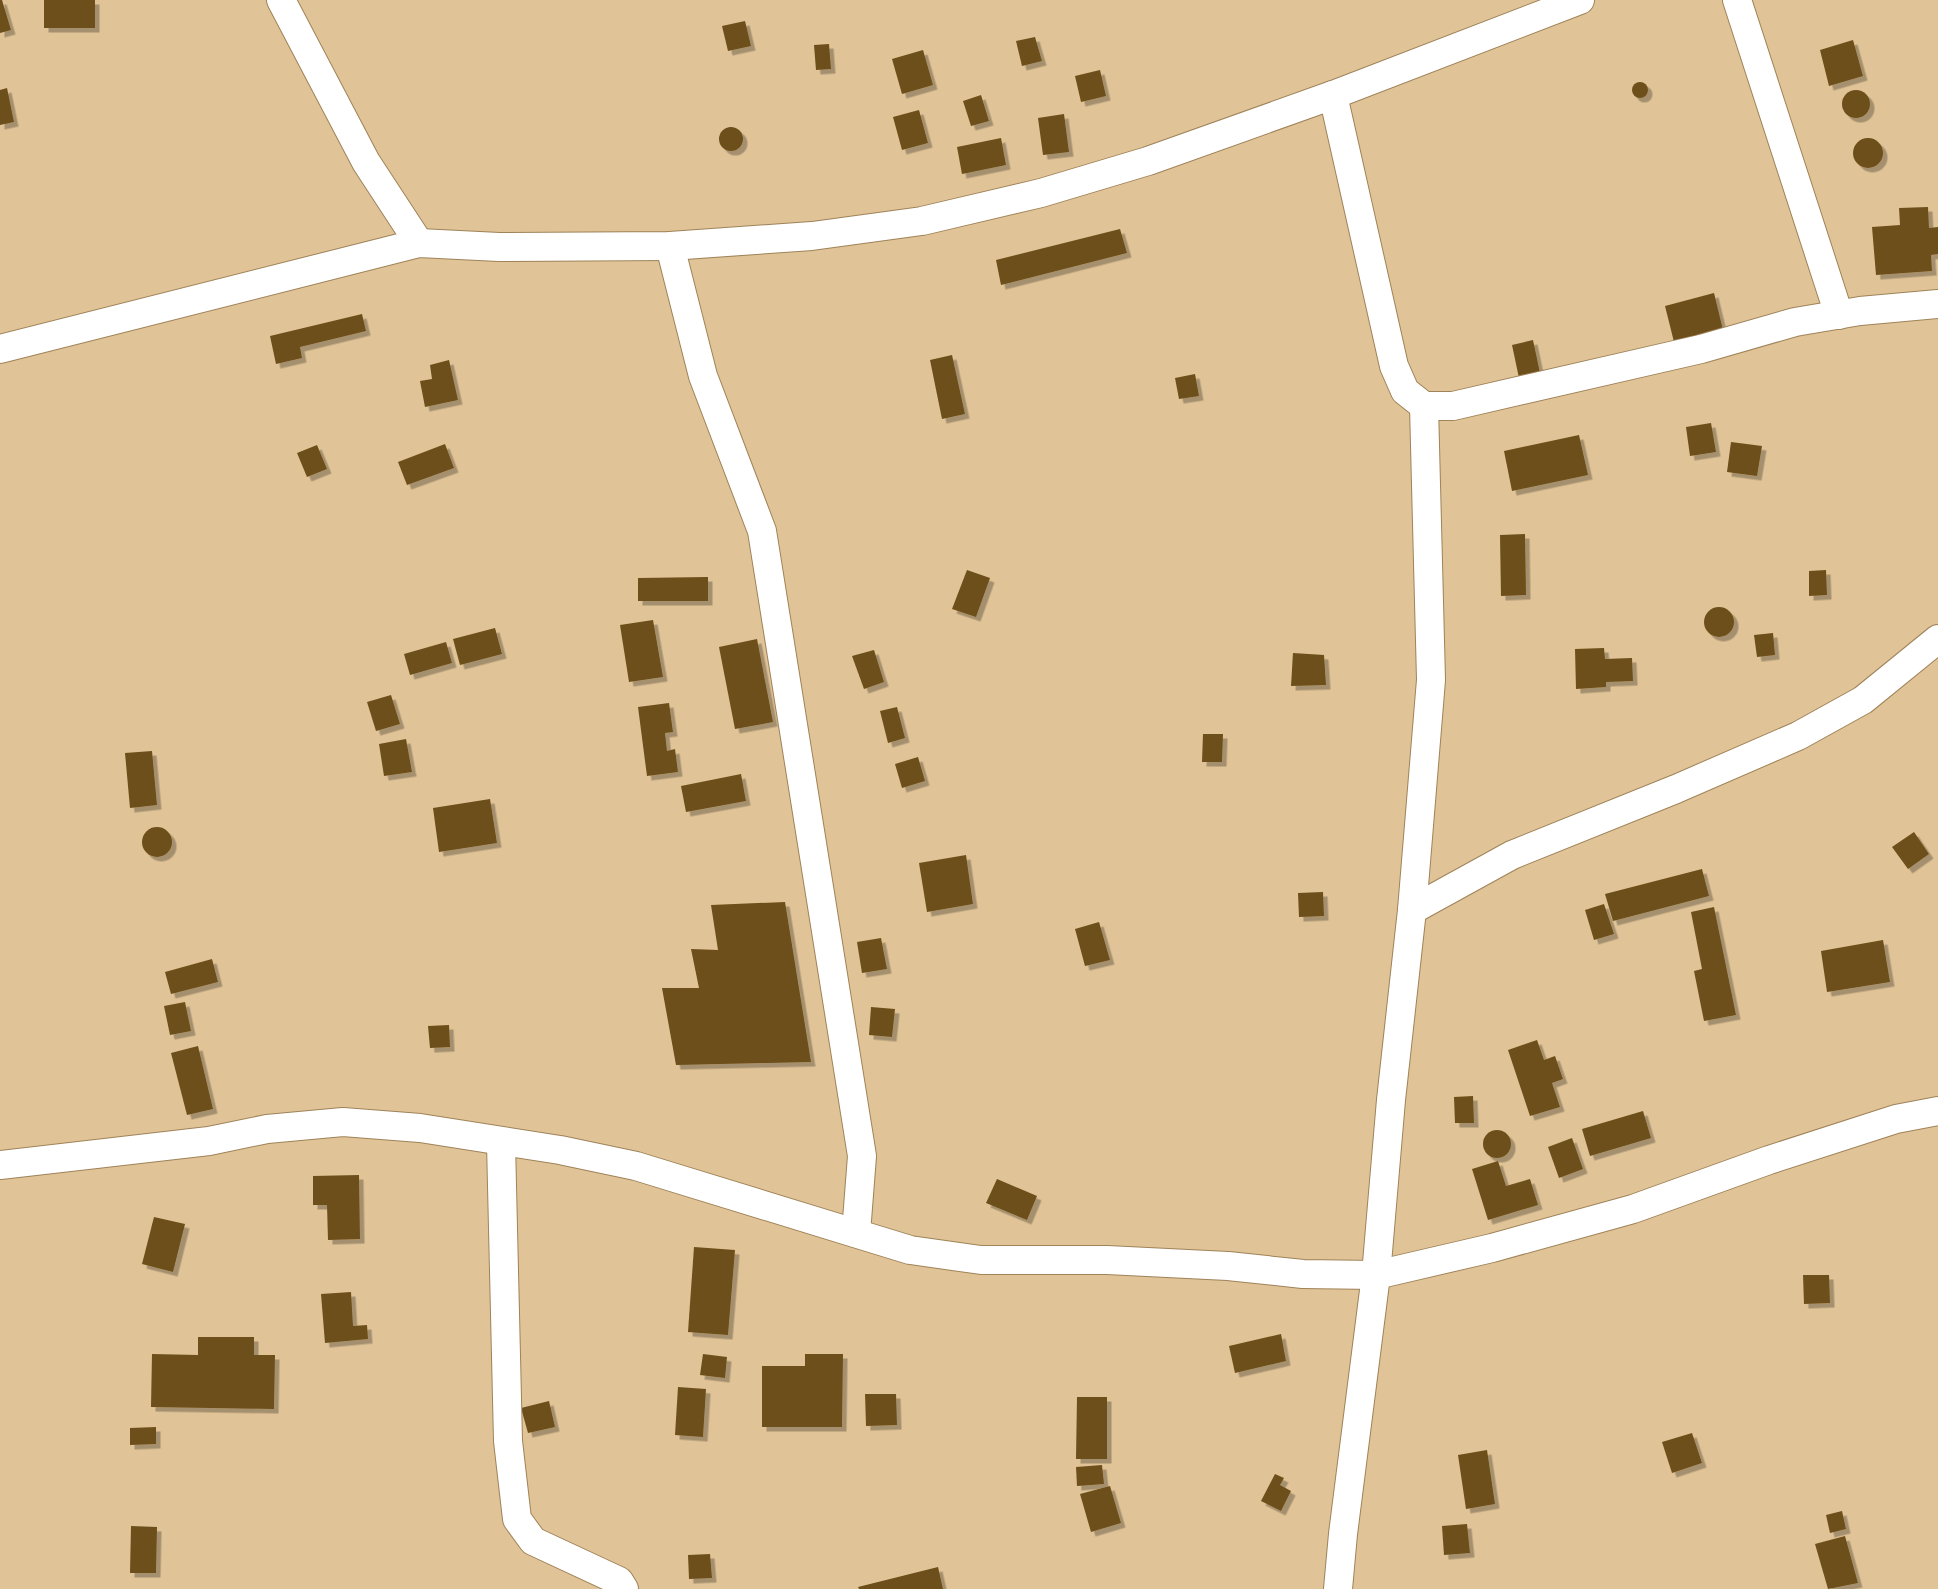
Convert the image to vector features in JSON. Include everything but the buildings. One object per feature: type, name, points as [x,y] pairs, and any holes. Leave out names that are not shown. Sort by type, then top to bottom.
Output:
[{"type":"street","points":[[281,0],[366,162],[419,243]]},
{"type":"street","points":[[0,349],[419,243],[499,247],[670,246],[812,236],[922,221],[1041,193],[1131,166],[1334,95],[1580,0]]},
{"type":"street","points":[[1737,0],[1839,315]]},
{"type":"street","points":[[1334,95],[1394,366],[1405,390],[1424,406],[1454,406],[1701,349],[1794,322],[1938,304]]},
{"type":"street","points":[[670,246],[703,376],[762,531],[862,1156],[856,1233]]},
{"type":"street","points":[[1338,1589],[1344,1524],[1376,1275],[1391,1100],[1412,910],[1431,680],[1424,406]]},
{"type":"street","points":[[1412,910],[1512,855],[1798,736],[1863,700],[1938,639]]},
{"type":"street","points":[[0,1164],[209,1141],[267,1129],[343,1122],[420,1128],[501,1143],[560,1150],[636,1166],[910,1250],[981,1260],[1107,1260],[1228,1266],[1303,1274],[1376,1275],[1492,1248],[1633,1209],[1769,1160],[1896,1119],[1938,1111]]},
{"type":"street","points":[[501,1143],[508,1441],[517,1520],[532,1541],[620,1581],[624,1589]]}]
